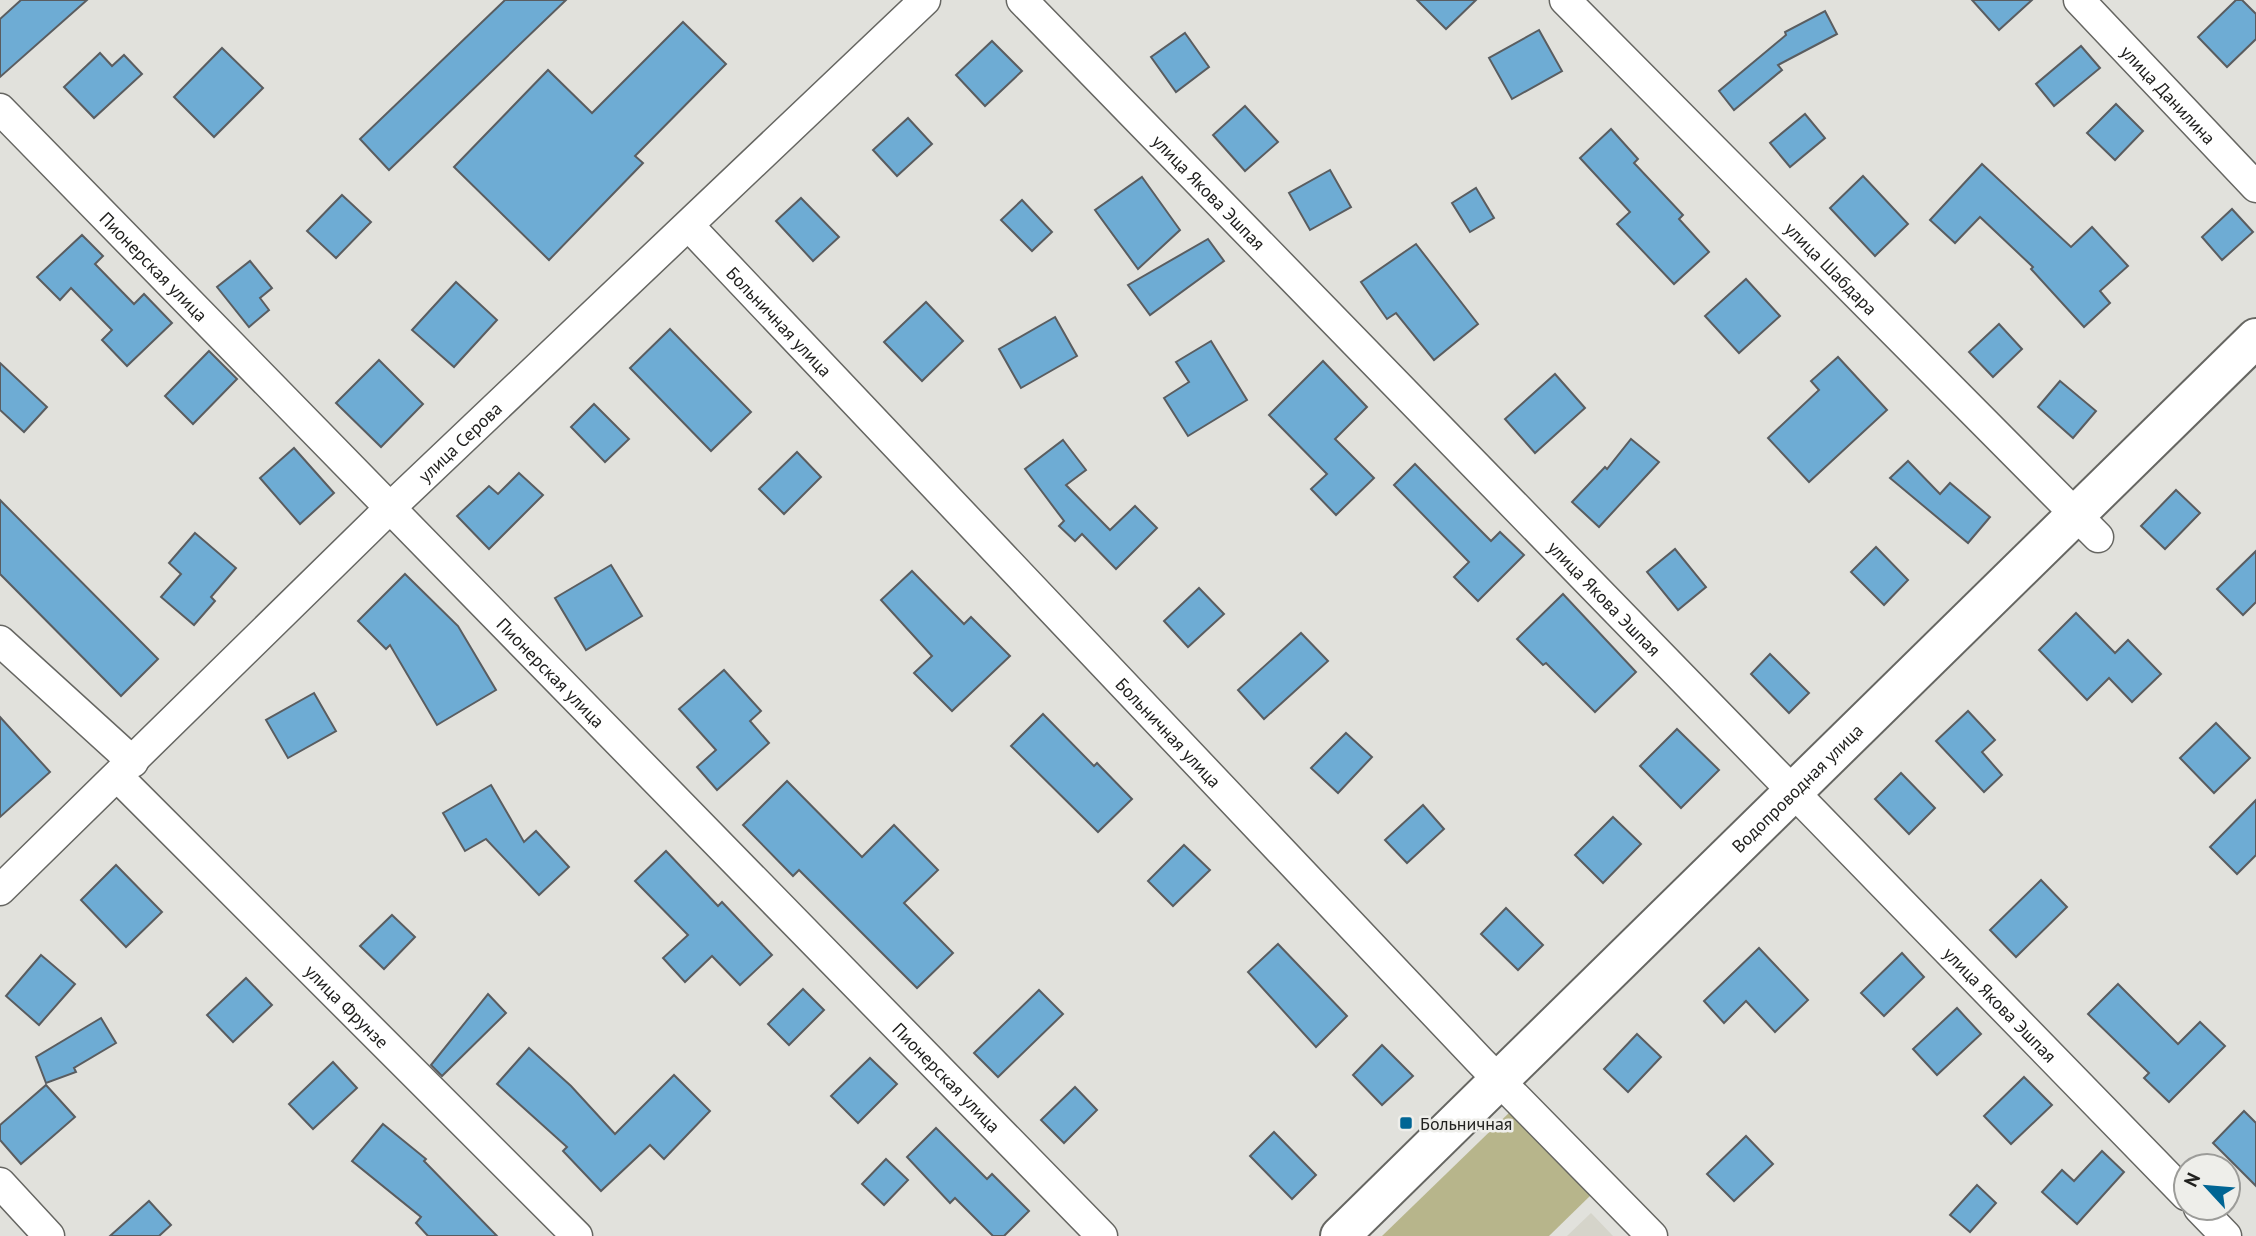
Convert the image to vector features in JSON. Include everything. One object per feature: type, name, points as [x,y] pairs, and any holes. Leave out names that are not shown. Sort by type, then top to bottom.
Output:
[{"type":"main road","name":"Водопроводная улица","points":[[1340,1236],[1794,791],[2087,526],[2256,338]]},
{"type":"street","name":"улица Серова","points":[[0,890],[391,507],[925,0]]},
{"type":"street","name":"улица Якова Эшпая","points":[[1023,0],[2172,1181]]},
{"type":"street","name":"улица Шабдара","points":[[1565,0],[2087,526]]},
{"type":"street","name":"улица Данилина","points":[[2079,0],[2256,187]]},
{"type":"street","name":"Пионерская улица","points":[[0,108],[1102,1236]]},
{"type":"street","name":"Больничная улица","points":[[690,226],[1499,1080],[1651,1236]]},
{"type":"street","name":"улица Фрунзе","points":[[0,641],[577,1236]]},
{"type":"street","points":[[0,1183],[49,1236]]},
{"type":"street","points":[[2212,1222],[2226,1236]]},
{"type":"shaded area","points":[[1512,1110],[1593,1193],[1549,1236],[1382,1236]]},
{"type":"shaded area","points":[[1591,1213],[1613,1236],[1567,1236]]},
{"type":"building","points":[[21,0],[87,0],[0,77],[0,19]]},
{"type":"building","points":[[505,0],[566,0],[389,170],[360,139]]},
{"type":"building","points":[[1417,0],[1476,0],[1446,29]]},
{"type":"building","points":[[1972,0],[2032,0],[1999,30]]},
{"type":"building","points":[[2236,0],[2242,0],[2256,14],[2256,39],[2227,67],[2198,37]]},
{"type":"building","points":[[1825,11],[1837,34],[1778,65],[1782,70],[1734,110],[1719,91],[1786,35],[1785,32]]},
{"type":"building","points":[[683,22],[726,64],[635,156],[643,163],[549,260],[454,167],[548,70],[592,113]]},
{"type":"building","points":[[1539,30],[1562,71],[1512,99],[1489,58]]},
{"type":"building","points":[[1185,33],[1209,67],[1176,92],[1151,57]]},
{"type":"building","points":[[992,41],[1022,71],[985,106],[956,75]]},
{"type":"building","points":[[2081,46],[2100,68],[2054,106],[2036,84]]},
{"type":"building","points":[[222,48],[263,88],[214,137],[174,97]]},
{"type":"building","points":[[100,53],[112,66],[124,55],[142,74],[94,118],[64,87]]},
{"type":"building","points":[[2116,104],[2143,131],[2115,160],[2087,133]]},
{"type":"building","points":[[1245,106],[1278,142],[1245,171],[1213,135]]},
{"type":"building","points":[[1805,114],[1825,138],[1790,167],[1770,143]]},
{"type":"building","points":[[908,118],[932,144],[897,176],[873,150]]},
{"type":"building","points":[[1611,129],[1638,159],[1634,163],[1683,215],[1679,219],[1709,252],[1674,284],[1617,224],[1630,212],[1580,158]]},
{"type":"building","points":[[1982,164],[2071,247],[2092,227],[2128,266],[2100,291],[2110,303],[2084,327],[2031,269],[2033,267],[1980,217],[1955,243],[1930,220]]},
{"type":"building","points":[[1330,170],[1351,207],[1310,230],[1289,193]]},
{"type":"building","points":[[1863,176],[1908,224],[1875,256],[1830,208]]},
{"type":"building","points":[[1142,177],[1180,230],[1138,269],[1095,210]]},
{"type":"building","points":[[1476,188],[1494,218],[1470,232],[1452,203]]},
{"type":"building","points":[[342,195],[371,222],[336,258],[307,231]]},
{"type":"building","points":[[801,198],[839,237],[813,261],[776,221]]},
{"type":"building","points":[[1022,200],[1052,232],[1032,251],[1001,220]]},
{"type":"building","points":[[2232,209],[2253,232],[2222,260],[2202,237]]},
{"type":"building","points":[[82,235],[103,256],[95,264],[134,304],[144,294],[172,323],[127,366],[102,340],[112,330],[71,288],[60,300],[37,277]]},
{"type":"building","points":[[1208,239],[1224,261],[1150,315],[1128,285]]},
{"type":"building","points":[[1416,244],[1478,324],[1434,360],[1396,313],[1387,319],[1361,282]]},
{"type":"building","points":[[250,261],[272,288],[260,298],[269,310],[249,327],[217,287]]},
{"type":"building","points":[[1746,279],[1780,316],[1739,353],[1705,316]]},
{"type":"building","points":[[456,282],[497,320],[454,367],[412,330]]},
{"type":"building","points":[[926,302],[963,341],[922,381],[884,342]]},
{"type":"building","points":[[1055,317],[1077,356],[1021,388],[999,349]]},
{"type":"building","points":[[1999,324],[2022,349],[1993,377],[1969,352]]},
{"type":"building","points":[[670,329],[751,412],[711,451],[630,368]]},
{"type":"building","points":[[1211,341],[1247,400],[1188,436],[1164,398],[1189,382],[1176,362]]},
{"type":"building","points":[[209,351],[237,379],[193,424],[165,396]]},
{"type":"building","points":[[1838,357],[1887,410],[1809,482],[1768,438],[1819,390],[1811,381]]},
{"type":"building","points":[[379,360],[423,404],[381,447],[336,403]]},
{"type":"building","points":[[1323,361],[1367,407],[1335,439],[1374,478],[1336,515],[1311,489],[1327,474],[1269,415]]},
{"type":"building","points":[[0,363],[47,407],[24,432],[0,410]]},
{"type":"building","points":[[1555,374],[1585,408],[1535,453],[1505,419]]},
{"type":"building","points":[[2060,381],[2096,411],[2073,438],[2038,407]]},
{"type":"building","points":[[594,404],[629,439],[605,462],[571,427]]},
{"type":"building","points":[[1631,439],[1659,462],[1599,527],[1572,502],[1605,467],[1607,469]]},
{"type":"building","points":[[1063,440],[1086,470],[1066,485],[1110,530],[1135,506],[1157,528],[1116,569],[1082,534],[1075,541],[1059,526],[1064,521],[1025,469]]},
{"type":"building","points":[[294,448],[334,493],[300,524],[260,478]]},
{"type":"building","points":[[797,452],[821,477],[784,514],[759,489]]},
{"type":"building","points":[[1908,461],[1940,494],[1950,483],[1990,517],[1968,543],[1890,478]]},
{"type":"building","points":[[1415,464],[1491,541],[1500,532],[1524,555],[1478,601],[1454,577],[1469,562],[1394,485]]},
{"type":"building","points":[[519,473],[543,495],[489,549],[457,516],[489,486],[498,494]]},
{"type":"building","points":[[2176,490],[2200,513],[2165,549],[2141,526]]},
{"type":"building","points":[[0,500],[158,659],[121,696],[0,574]]},
{"type":"building","points":[[195,533],[236,568],[211,597],[215,601],[194,625],[161,597],[181,574],[169,563]]},
{"type":"building","points":[[1876,547],[1908,580],[1884,605],[1851,572]]},
{"type":"building","points":[[1675,549],[1706,587],[1678,610],[1647,572]]},
{"type":"building","points":[[2256,551],[2256,602],[2243,615],[2217,589]]},
{"type":"building","points":[[611,565],[642,616],[586,650],[555,598]]},
{"type":"building","points":[[912,571],[964,624],[971,617],[1010,656],[952,711],[914,673],[932,656],[881,600]]},
{"type":"building","points":[[405,574],[458,626],[496,690],[437,725],[390,645],[386,649],[358,621]]},
{"type":"building","points":[[1199,588],[1224,614],[1188,647],[1164,621]]},
{"type":"building","points":[[1563,594],[1636,672],[1595,712],[1546,663],[1543,665],[1517,639]]},
{"type":"building","points":[[2076,613],[2115,653],[2128,640],[2161,674],[2132,702],[2109,678],[2087,700],[2039,650]]},
{"type":"building","points":[[1301,633],[1328,661],[1264,719],[1238,690]]},
{"type":"building","points":[[1770,654],[1809,693],[1789,713],[1751,674]]},
{"type":"building","points":[[724,670],[761,711],[750,721],[769,743],[717,790],[697,767],[716,750],[679,709]]},
{"type":"building","points":[[314,693],[336,731],[288,758],[266,720]]},
{"type":"building","points":[[1968,711],[1995,740],[1982,752],[2002,775],[1984,792],[1936,741]]},
{"type":"building","points":[[1043,714],[1094,766],[1097,763],[1132,799],[1098,832],[1011,746]]},
{"type":"building","points":[[0,717],[50,772],[0,817]]},
{"type":"building","points":[[2216,723],[2250,758],[2214,793],[2180,758]]},
{"type":"building","points":[[1677,729],[1719,770],[1681,808],[1640,766]]},
{"type":"building","points":[[1346,733],[1372,757],[1338,793],[1311,768]]},
{"type":"building","points":[[1901,773],[1935,808],[1909,834],[1875,799]]},
{"type":"building","points":[[787,781],[862,857],[894,825],[938,870],[904,903],[953,953],[917,988],[799,870],[793,876],[743,825]]},
{"type":"building","points":[[491,785],[524,842],[536,831],[569,867],[539,895],[486,839],[465,851],[443,813]]},
{"type":"building","points":[[2256,800],[2256,855],[2237,874],[2210,847]]},
{"type":"building","points":[[1423,805],[1444,829],[1407,863],[1385,840]]},
{"type":"building","points":[[1613,817],[1641,844],[1603,883],[1575,855]]},
{"type":"building","points":[[1184,845],[1210,870],[1173,906],[1148,881]]},
{"type":"building","points":[[666,851],[718,906],[722,902],[772,955],[740,985],[712,956],[685,982],[663,958],[688,935],[635,881]]},
{"type":"building","points":[[116,865],[162,912],[126,947],[81,900]]},
{"type":"building","points":[[2041,880],[2067,907],[2016,957],[1990,930]]},
{"type":"building","points":[[1506,908],[1543,945],[1518,970],[1481,934]]},
{"type":"building","points":[[392,915],[415,937],[384,969],[360,946]]},
{"type":"building","points":[[1278,944],[1347,1016],[1316,1047],[1248,972]]},
{"type":"building","points":[[1759,948],[1808,1000],[1775,1032],[1746,1001],[1724,1023],[1704,1001]]},
{"type":"building","points":[[1902,953],[1924,977],[1884,1016],[1861,993]]},
{"type":"building","points":[[41,955],[75,984],[39,1025],[6,996]]},
{"type":"building","points":[[246,978],[272,1005],[233,1042],[207,1015]]},
{"type":"building","points":[[2118,984],[2178,1044],[2200,1022],[2225,1046],[2169,1102],[2144,1078],[2149,1073],[2088,1014]]},
{"type":"building","points":[[803,989],[824,1010],[789,1045],[768,1024]]},
{"type":"building","points":[[1039,990],[1063,1014],[998,1077],[974,1053]]},
{"type":"building","points":[[488,994],[506,1013],[442,1076],[431,1065]]},
{"type":"building","points":[[1957,1008],[1981,1034],[1937,1075],[1913,1049]]},
{"type":"building","points":[[101,1018],[116,1043],[74,1068],[76,1072],[46,1083],[36,1057]]},
{"type":"building","points":[[1637,1034],[1661,1057],[1628,1092],[1604,1069]]},
{"type":"building","points":[[1382,1045],[1413,1076],[1382,1105],[1353,1075]]},
{"type":"building","points":[[529,1048],[571,1086],[615,1134],[674,1075],[710,1111],[664,1159],[650,1145],[601,1191],[563,1151],[567,1147],[497,1084]]},
{"type":"building","points":[[870,1058],[897,1084],[858,1123],[831,1096]]},
{"type":"building","points":[[333,1062],[357,1088],[313,1129],[289,1104]]},
{"type":"building","points":[[2024,1077],[2052,1105],[2011,1144],[1984,1116]]},
{"type":"building","points":[[46,1085],[75,1117],[21,1164],[0,1140],[0,1125]]},
{"type":"building","points":[[1075,1087],[1097,1110],[1064,1143],[1041,1120]]},
{"type":"building","points":[[2244,1111],[2256,1123],[2256,1186],[2242,1172],[2242,1152],[2222,1152],[2213,1143]]},
{"type":"building","points":[[383,1124],[426,1159],[424,1161],[497,1236],[428,1236],[416,1223],[421,1217],[352,1161]]},
{"type":"building","points":[[936,1128],[987,1179],[992,1174],[1029,1211],[1004,1236],[993,1236],[955,1198],[950,1203],[907,1157]]},
{"type":"building","points":[[1274,1132],[1316,1175],[1292,1199],[1250,1156]]},
{"type":"building","points":[[1746,1136],[1773,1164],[1734,1201],[1707,1174]]},
{"type":"building","points":[[2102,1151],[2124,1172],[2077,1224],[2042,1192],[2062,1170],[2074,1181]]},
{"type":"building","points":[[886,1159],[908,1180],[884,1205],[862,1184]]},
{"type":"building","points":[[1977,1185],[1996,1203],[1970,1232],[1950,1215]]},
{"type":"building","points":[[149,1201],[171,1225],[159,1236],[110,1236]]},
{"type":"place","name":"Больничная","points":[[1406,1123]]}]
